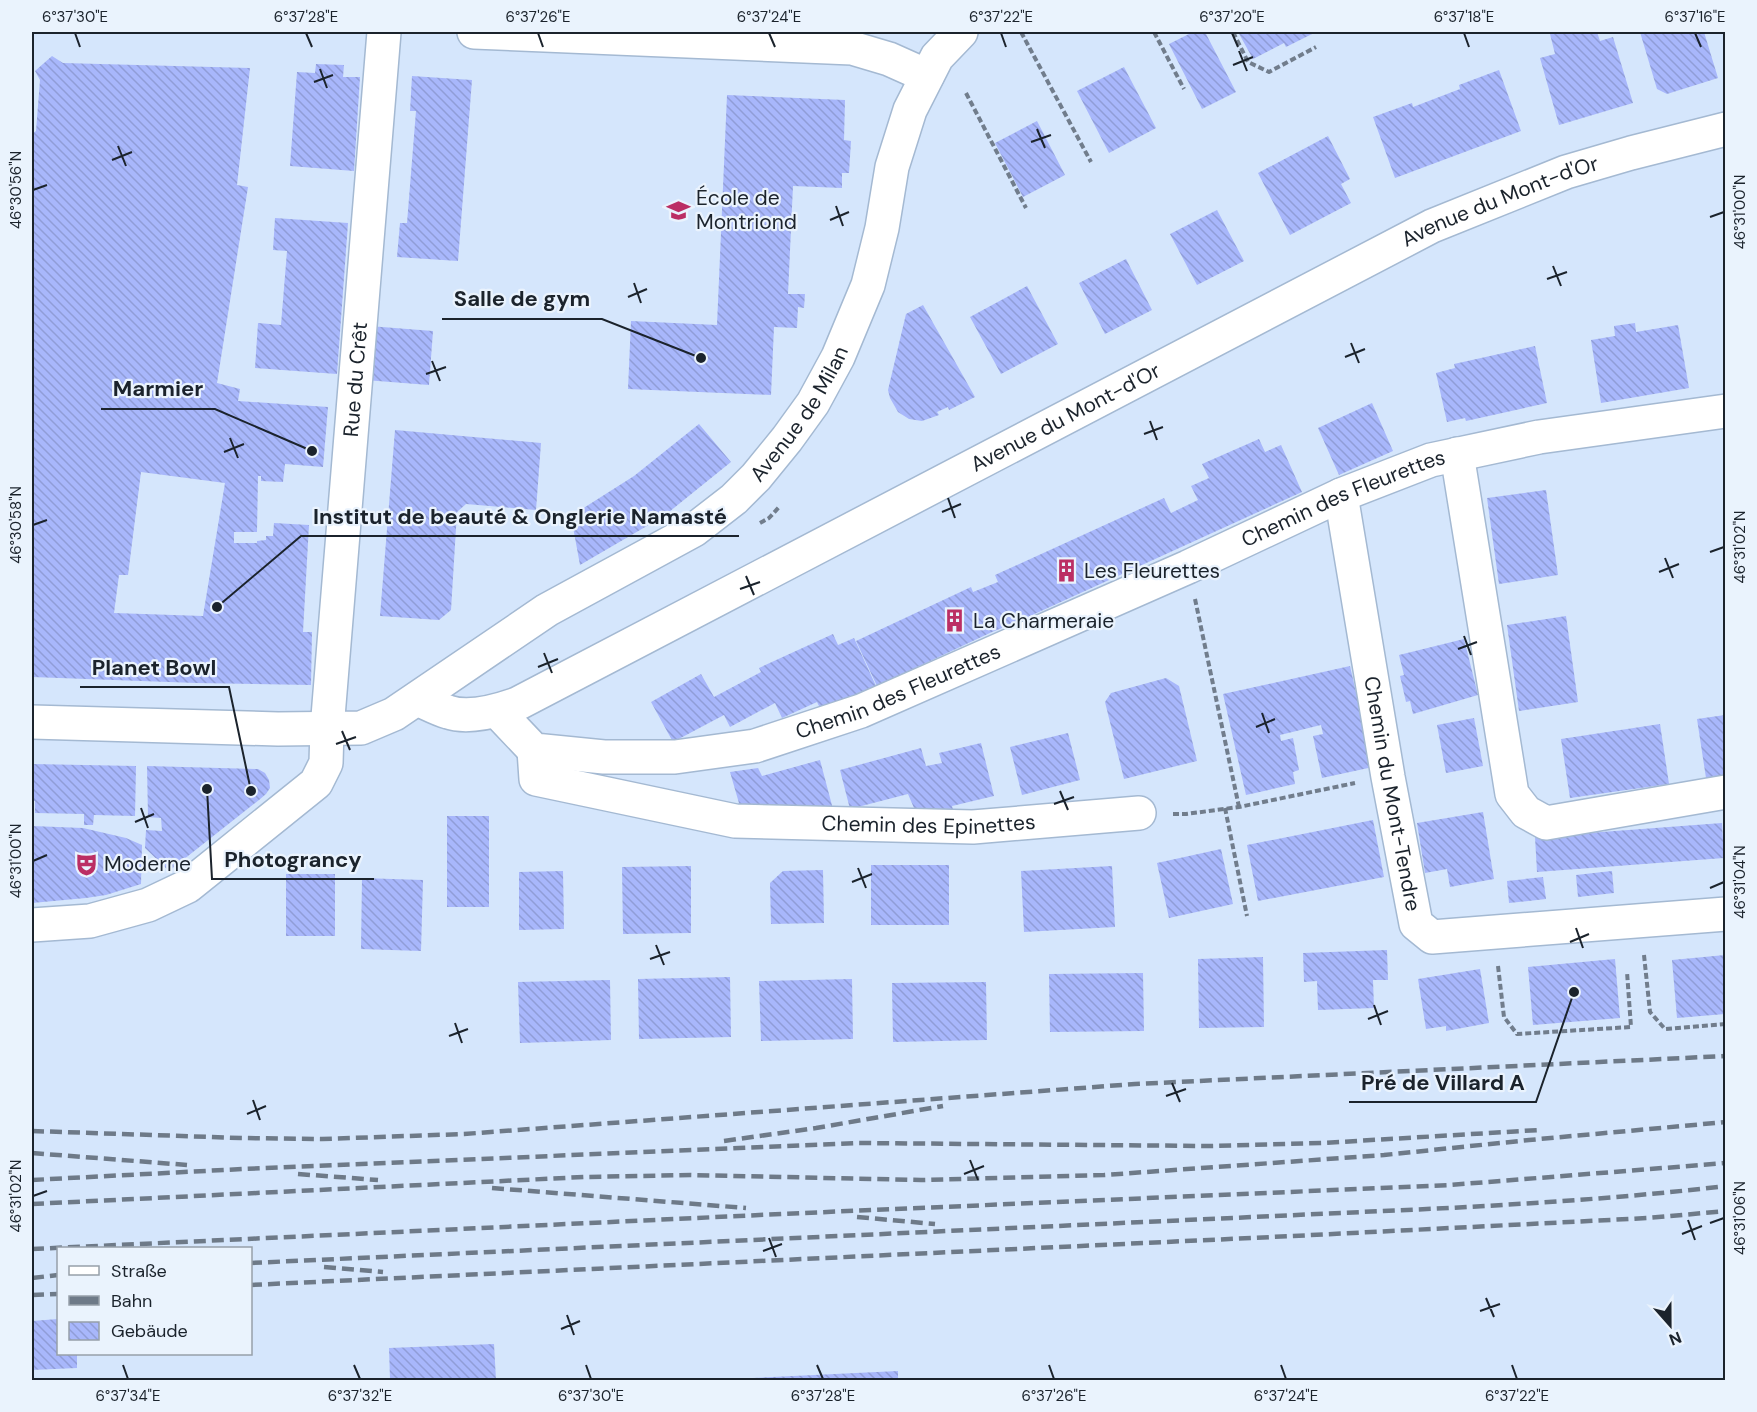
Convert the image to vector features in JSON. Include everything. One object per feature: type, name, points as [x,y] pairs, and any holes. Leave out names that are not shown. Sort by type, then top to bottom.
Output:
[{"type":"street","name":"Rue du Crêt","points":[[327,729],[384,32]]},
{"type":"street","points":[[474,32],[852,48],[889,59],[927,76]]},
{"type":"street","name":"Avenue de Milan","points":[[32,722],[278,729],[361,728],[378,722],[417,699],[547,610],[694,530],[734,499],[756,477],[813,403],[838,357],[868,285],[882,228],[892,167],[910,110],[937,57],[961,32]]},
{"type":"street","name":"Avenue du Mont-d'Or","points":[[417,699],[450,713],[481,714],[517,704],[1432,226],[1566,172],[1725,129]]},
{"type":"street","name":"Chemin des Fleurettes","points":[[534,750],[604,757],[675,757],[754,746],[861,711],[1188,567],[1341,495],[1431,460],[1539,437],[1725,411]]},
{"type":"street","name":"Chemin des Fleurettes","points":[[1457,454],[1512,794],[1526,812],[1546,823],[1725,792]]},
{"type":"street","name":"Chemin du Mont-Tendre","points":[[1341,495],[1388,777],[1416,924],[1432,937],[1725,915]]},
{"type":"street","points":[[497,711],[534,750]]},
{"type":"street","points":[[32,925],[90,921],[148,905],[188,886],[316,783],[326,763],[327,729]]},
{"type":"street","name":"Chemin des Epinettes","points":[[534,750],[536,779],[735,821],[973,827],[1139,813]]},
{"type":"path","points":[[1021,32],[1091,162]]},
{"type":"path","points":[[1154,32],[1184,90]]},
{"type":"path","points":[[1233,32],[1248,62],[1269,72],[1316,47]]},
{"type":"path","points":[[966,93],[1026,207]]},
{"type":"path","points":[[765,520],[780,506]]},
{"type":"path","points":[[1188,567],[1239,807]]},
{"type":"path","points":[[1139,813],[1186,814],[1239,807],[1388,777]]},
{"type":"path","points":[[1225,808],[1247,916]]},
{"type":"path","points":[[1640,921],[1650,1012],[1665,1029],[1725,1024]]},
{"type":"path","points":[[1495,932],[1504,1017],[1517,1034],[1631,1027],[1627,972]]},
{"type":"building","points":[[1193,32],[1205,32],[1236,92],[1202,109],[1169,44]]},
{"type":"building","points":[[1238,32],[1316,32],[1286,47],[1284,43],[1253,59]]},
{"type":"building","points":[[1597,32],[1600,41],[1613,37],[1633,103],[1559,125],[1540,58],[1555,54],[1550,34]]},
{"type":"building","points":[[1640,32],[1704,32],[1718,78],[1667,94],[1657,89]]},
{"type":"building","points":[[52,56],[63,63],[250,68],[237,185],[248,187],[217,383],[240,389],[238,401],[328,407],[323,467],[285,464],[283,482],[261,481],[261,476],[258,476],[257,532],[234,532],[234,543],[257,543],[257,541],[266,540],[266,536],[273,536],[274,523],[309,525],[303,632],[312,632],[311,685],[32,677],[32,172],[34,152],[32,134],[36,131],[40,80],[35,71]],"holes":[[[141,472],[225,483],[203,616],[114,613],[119,575],[128,575]]]},
{"type":"building","points":[[316,64],[344,65],[343,77],[360,77],[354,171],[290,166],[297,72],[315,73]]},
{"type":"building","points":[[1124,67],[1156,128],[1109,153],[1077,91]]},
{"type":"building","points":[[1499,70],[1521,131],[1395,178],[1373,117],[1412,103],[1413,107],[1460,89],[1459,85]]},
{"type":"building","points":[[412,76],[472,80],[458,261],[397,257],[400,223],[407,223],[416,111],[410,111]]},
{"type":"building","points":[[727,95],[845,100],[844,140],[851,141],[849,173],[842,173],[842,188],[793,186],[788,294],[805,294],[804,308],[798,307],[797,328],[774,327],[771,395],[628,389],[631,321],[717,325]]},
{"type":"building","points":[[1037,121],[1065,175],[1023,197],[995,143]]},
{"type":"building","points":[[1328,136],[1350,179],[1341,184],[1351,203],[1290,235],[1258,173]]},
{"type":"building","points":[[1217,210],[1244,261],[1197,285],[1170,234]]},
{"type":"building","points":[[275,218],[348,223],[337,374],[255,368],[258,323],[281,325],[287,251],[273,250]]},
{"type":"building","points":[[1126,259],[1152,310],[1105,334],[1079,283]]},
{"type":"building","points":[[1027,286],[1058,344],[1001,374],[970,317]]},
{"type":"building","points":[[923,305],[975,397],[949,410],[948,407],[937,412],[939,415],[922,421],[909,419],[898,412],[888,390],[906,314]]},
{"type":"building","points":[[1635,323],[1636,332],[1678,325],[1689,388],[1601,403],[1591,340],[1615,336],[1614,326]]},
{"type":"building","points":[[369,326],[433,331],[429,385],[365,380]]},
{"type":"building","points":[[1535,346],[1547,403],[1466,421],[1465,418],[1447,422],[1436,373],[1455,368],[1454,364]]},
{"type":"building","points":[[1372,403],[1393,451],[1339,475],[1318,428]]},
{"type":"building","points":[[699,424],[731,462],[664,516],[580,565],[571,516],[634,476]]},
{"type":"building","points":[[395,430],[541,443],[536,510],[466,504],[457,512],[451,610],[439,620],[380,616]]},
{"type":"building","points":[[1259,439],[1265,452],[1281,445],[1302,492],[877,686],[856,641],[971,587],[973,592],[998,582],[995,575],[1164,498],[1171,513],[1198,500],[1191,486],[1209,478],[1202,464]]},
{"type":"building","points":[[1546,490],[1558,575],[1499,584],[1487,498]]},
{"type":"building","points":[[1566,616],[1578,702],[1519,711],[1507,625]]},
{"type":"building","points":[[833,634],[838,645],[854,638],[876,686],[837,704],[836,701],[820,708],[817,702],[782,718],[775,703],[730,727],[724,715],[673,742],[651,702],[701,674],[714,697],[761,672],[759,668]]},
{"type":"building","points":[[1464,639],[1478,695],[1413,714],[1410,701],[1406,702],[1400,676],[1404,675],[1399,655]]},
{"type":"building","points":[[1350,666],[1373,767],[1322,778],[1313,736],[1323,734],[1321,725],[1280,735],[1281,741],[1293,738],[1299,770],[1293,772],[1295,784],[1246,795],[1223,694]]},
{"type":"building","points":[[1166,678],[1179,686],[1197,761],[1124,779],[1105,702],[1111,693]]},
{"type":"building","points":[[1725,715],[1725,775],[1706,778],[1697,719]]},
{"type":"building","points":[[1474,718],[1483,766],[1446,773],[1437,725]]},
{"type":"building","points":[[1660,724],[1669,784],[1570,798],[1561,739]]},
{"type":"building","points":[[1068,733],[1080,780],[1022,795],[1010,747]]},
{"type":"building","points":[[981,743],[994,796],[952,806],[954,813],[917,815],[908,794],[850,809],[840,770],[921,748],[926,766],[942,763],[939,753]]},
{"type":"building","points":[[820,760],[834,813],[743,817],[730,772],[758,768],[762,776]]},
{"type":"building","points":[[32,764],[136,766],[135,816],[94,815],[93,825],[84,825],[84,814],[35,813],[35,801],[32,801]]},
{"type":"building","points":[[147,766],[258,769],[265,773],[270,788],[259,800],[169,871],[145,848],[146,830],[162,831],[161,818],[148,817]]},
{"type":"building","points":[[1483,812],[1494,879],[1450,887],[1447,869],[1425,873],[1417,823]]},
{"type":"building","points":[[447,816],[489,816],[489,907],[447,907]]},
{"type":"building","points":[[1373,820],[1384,877],[1258,901],[1247,845]]},
{"type":"building","points":[[1722,823],[1724,858],[1537,872],[1535,837]]},
{"type":"building","name":"Moderne","points":[[32,826],[83,828],[126,838],[142,845],[141,884],[106,895],[32,903]]},
{"type":"building","points":[[1221,849],[1233,904],[1169,918],[1157,863]]},
{"type":"building","points":[[871,865],[949,865],[949,925],[871,925]]},
{"type":"building","points":[[691,866],[691,933],[623,934],[622,867]]},
{"type":"building","points":[[1112,866],[1115,927],[1024,932],[1021,871]]},
{"type":"building","points":[[823,870],[824,923],[771,924],[770,883],[783,871]]},
{"type":"building","points":[[563,871],[564,929],[519,930],[519,872]]},
{"type":"building","points":[[1612,871],[1614,893],[1578,897],[1576,875]]},
{"type":"building","points":[[286,874],[335,874],[335,936],[286,936]]},
{"type":"building","points":[[1543,877],[1546,899],[1509,903],[1507,881]]},
{"type":"building","points":[[362,878],[423,880],[421,951],[361,949]]},
{"type":"building","points":[[1387,950],[1388,980],[1373,980],[1374,1008],[1318,1010],[1317,981],[1304,982],[1303,953]]},
{"type":"building","points":[[1725,955],[1725,1014],[1677,1018],[1672,960]]},
{"type":"building","points":[[1263,957],[1264,1027],[1199,1028],[1198,959]]},
{"type":"building","points":[[1615,959],[1620,1018],[1533,1025],[1528,967]]},
{"type":"building","points":[[1480,969],[1489,1023],[1446,1031],[1446,1026],[1426,1029],[1418,979]]},
{"type":"building","points":[[1143,973],[1144,1031],[1050,1032],[1049,974]]},
{"type":"building","points":[[730,977],[731,1037],[639,1039],[638,979]]},
{"type":"building","points":[[852,979],[853,1039],[761,1041],[759,981]]},
{"type":"building","points":[[610,980],[611,1040],[520,1043],[518,982]]},
{"type":"building","points":[[986,982],[987,1040],[893,1042],[892,983]]},
{"type":"building","points":[[57,1319],[57,1355],[77,1355],[77,1368],[32,1370],[32,1321]]},
{"type":"building","points":[[494,1344],[496,1380],[390,1380],[389,1348]]},
{"type":"building","points":[[898,1371],[898,1380],[730,1380],[730,1379]]},
{"type":"railway","points":[[32,1131],[322,1139],[464,1134],[1135,1084],[1726,1056]]},
{"type":"railway","points":[[724,1141],[943,1106]]},
{"type":"railway","points":[[32,1204],[584,1177],[691,1175],[921,1180],[1104,1175],[1384,1155],[1726,1122]]},
{"type":"railway","points":[[32,1180],[859,1143],[1209,1146],[1323,1143],[1539,1130]]},
{"type":"railway","points":[[32,1153],[187,1165]]},
{"type":"railway","points":[[75,1247],[1450,1185],[1726,1163]]},
{"type":"railway","points":[[298,1174],[378,1180]]},
{"type":"railway","points":[[252,1263],[1449,1208],[1588,1199],[1726,1186]]},
{"type":"railway","points":[[492,1188],[746,1208]]},
{"type":"railway","points":[[252,1285],[1293,1236],[1648,1218],[1726,1211]]},
{"type":"railway","points":[[857,1217],[935,1224]]},
{"type":"railway","points":[[32,1249],[57,1248]]},
{"type":"railway","points":[[324,1267],[383,1272]]},
{"type":"railway","points":[[32,1278],[57,1275]]},
{"type":"railway","points":[[32,1295],[57,1294]]},
{"type":"place","name":"École de Montriond","points":[[678,210]]},
{"type":"place","name":"Salle de gym","points":[[701,358]]},
{"type":"place","name":"Marmier","points":[[312,451]]},
{"type":"place","name":"Les Fleurettes","points":[[1066,571]]},
{"type":"place","name":"Institut de beauté & Onglerie Namasté","points":[[217,607]]},
{"type":"place","name":"La Charmeraie","points":[[955,621]]},
{"type":"place","name":"Photograncy","points":[[207,789]]},
{"type":"place","name":"Planet Bowl","points":[[251,791]]},
{"type":"place","name":"Moderne","points":[[86,864]]},
{"type":"place","name":"Pré de Villard A","points":[[1574,992]]}]
